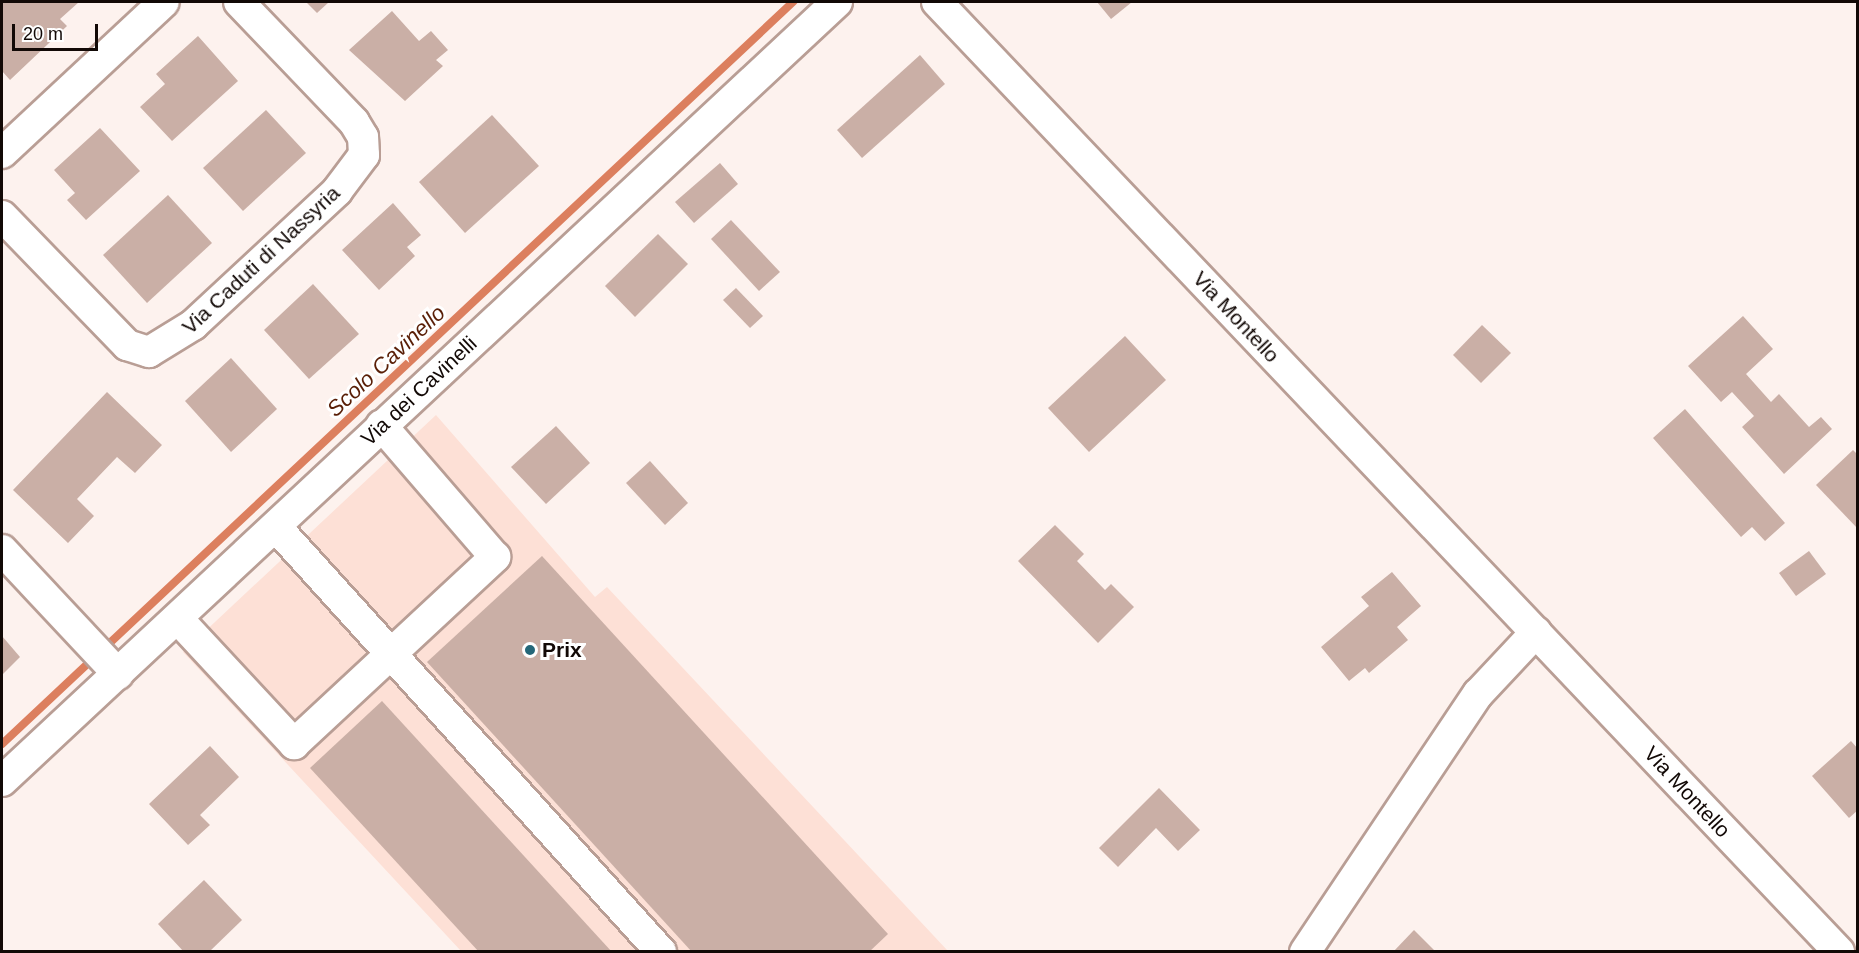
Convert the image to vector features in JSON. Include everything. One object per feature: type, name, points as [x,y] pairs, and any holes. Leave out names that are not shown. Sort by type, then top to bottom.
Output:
[{"type":"street","points":[[2,153],[164,2]]},
{"type":"street","name":"Via Caduti di Nassyria","points":[[2,216],[127,345],[149,352],[193,325],[337,191],[364,155],[363,137],[354,122],[239,2]]},
{"type":"street","name":"Via dei Cavinelli","points":[[2,781],[103,658],[178,619],[277,528],[381,425],[837,2]]},
{"type":"street","name":"Via Montello","points":[[937,2],[1839,951]]},
{"type":"street","points":[[178,619],[294,744],[392,649],[495,556],[381,425]]},
{"type":"street","points":[[277,528],[392,649],[405,671],[662,951]]},
{"type":"street","points":[[2,550],[103,658]]},
{"type":"street","points":[[1305,951],[1471,703],[1536,632]]},
{"type":"shaded area","points":[[436,415],[595,597],[607,587],[948,951],[461,951],[183,652]]},
{"type":"building","points":[[2,2],[79,2],[60,19],[67,26],[10,80],[2,71]]},
{"type":"building","points":[[306,2],[329,2],[317,13]]},
{"type":"building","points":[[1097,2],[1132,2],[1111,19]]},
{"type":"building","points":[[392,11],[419,41],[431,31],[448,50],[436,60],[443,66],[405,101],[349,50]]},
{"type":"building","points":[[198,36],[238,81],[172,141],[140,107],[165,84],[156,74]]},
{"type":"building","points":[[920,55],[945,84],[862,158],[837,130]]},
{"type":"building","points":[[266,110],[306,153],[243,211],[203,168]]},
{"type":"building","points":[[492,115],[539,166],[465,233],[419,182]]},
{"type":"building","points":[[100,128],[140,171],[86,220],[67,200],[75,193],[54,170]]},
{"type":"building","points":[[720,163],[738,184],[694,223],[675,202]]},
{"type":"building","points":[[168,195],[212,243],[147,303],[103,255]]},
{"type":"building","points":[[393,203],[421,235],[407,247],[415,256],[379,290],[342,250]]},
{"type":"building","points":[[731,220],[780,272],[759,291],[711,239]]},
{"type":"building","points":[[658,234],[688,264],[635,317],[605,286]]},
{"type":"building","points":[[313,284],[359,334],[309,379],[264,330]]},
{"type":"building","points":[[736,288],[763,316],[750,328],[723,300]]},
{"type":"building","points":[[1743,316],[1773,349],[1746,374],[1771,402],[1779,394],[1809,427],[1821,417],[1832,429],[1784,474],[1742,427],[1754,416],[1732,392],[1721,402],[1688,366]]},
{"type":"building","points":[[1482,325],[1511,353],[1481,383],[1453,355]]},
{"type":"building","points":[[1125,336],[1166,380],[1089,452],[1048,408]]},
{"type":"building","points":[[231,358],[277,409],[231,452],[185,401]]},
{"type":"building","points":[[107,392],[162,445],[135,473],[117,457],[77,499],[94,516],[68,543],[13,490]]},
{"type":"building","points":[[1685,409],[1785,523],[1765,541],[1752,527],[1741,537],[1653,438]]},
{"type":"building","points":[[556,426],[590,463],[546,504],[511,467]]},
{"type":"building","points":[[1853,450],[1858,455],[1858,529],[1816,485]]},
{"type":"building","points":[[650,461],[688,503],[665,525],[626,483]]},
{"type":"building","points":[[1055,525],[1084,554],[1077,561],[1105,590],[1111,584],[1134,607],[1098,643],[1018,561]]},
{"type":"building","points":[[1809,551],[1826,574],[1796,596],[1779,573]]},
{"type":"building","points":[[542,556],[888,934],[869,952],[692,952],[427,662]]},
{"type":"building","points":[[1392,572],[1421,606],[1397,627],[1408,640],[1369,673],[1365,668],[1349,681],[1321,647],[1369,606],[1361,597]]},
{"type":"building","points":[[2,636],[20,657],[2,675]]},
{"type":"building","points":[[382,701],[612,952],[479,952],[310,768]]},
{"type":"building","points":[[1851,741],[1858,749],[1858,810],[1849,818],[1812,776]]},
{"type":"building","points":[[210,746],[239,777],[200,815],[210,825],[188,845],[149,804]]},
{"type":"building","points":[[1159,788],[1200,830],[1178,851],[1156,828],[1118,867],[1099,848]]},
{"type":"building","points":[[204,880],[242,920],[209,952],[184,952],[158,924]]},
{"type":"building","points":[[1414,930],[1436,952],[1393,952]]},
{"type":"waterway","name":"Scolo Cavinello","points":[[2,744],[793,2]]},
{"type":"place","name":"Prix","points":[[530,650]]}]
